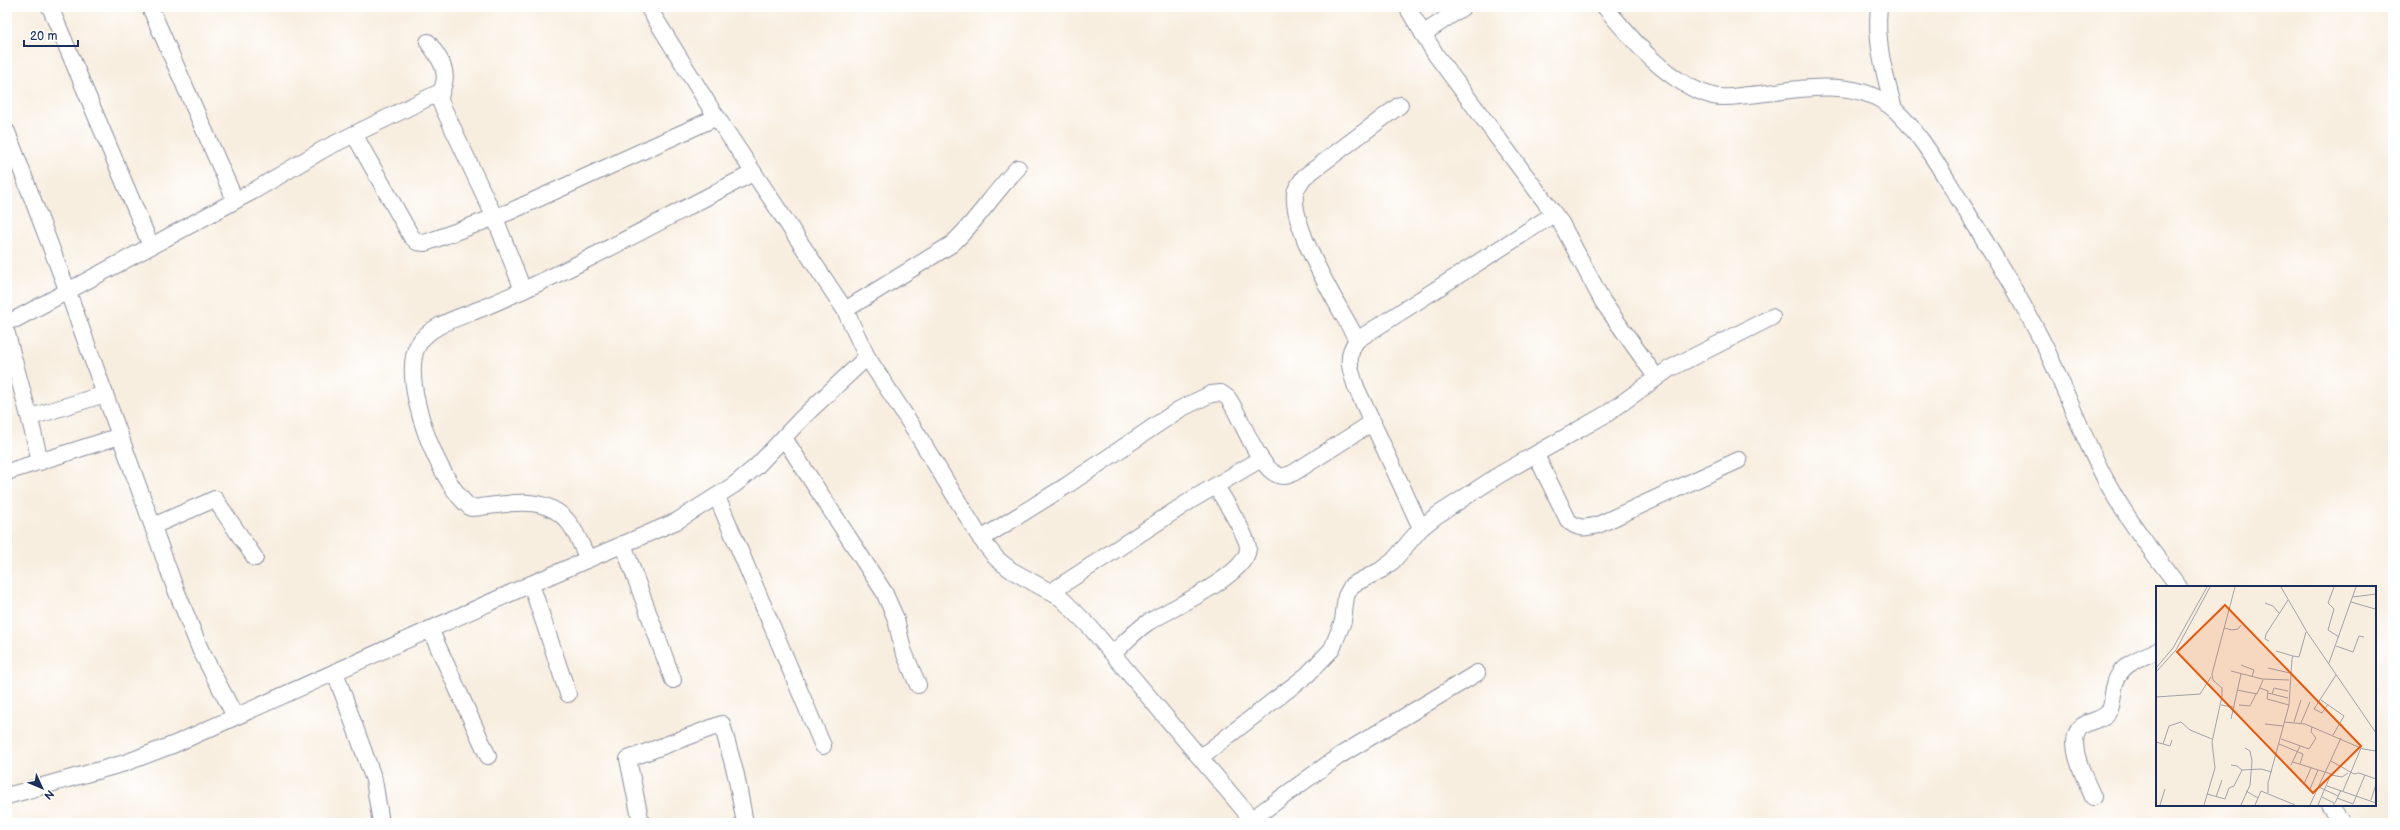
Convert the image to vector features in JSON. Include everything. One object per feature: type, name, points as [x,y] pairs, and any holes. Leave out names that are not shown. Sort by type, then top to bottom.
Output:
[{"type":"street","points":[[50,7],[151,246]]},
{"type":"street","points":[[150,7],[235,200]]},
{"type":"street","points":[[648,7],[753,173],[845,310],[867,357],[916,432],[981,539],[997,559],[1011,570],[1051,592],[1090,627],[1254,821],[1332,761],[1477,673]]},
{"type":"street","points":[[1407,7],[1452,78],[1554,214],[1569,237],[1590,280],[1603,302],[1656,377]]},
{"type":"street","points":[[1423,34],[1463,7]]},
{"type":"street","points":[[1605,7],[1623,29],[1661,67],[1680,82],[1699,92],[1716,97],[1724,97],[1827,87],[1861,93],[1882,101],[1894,109],[1910,126],[1932,158],[1995,258],[2047,351],[2109,487],[2138,532],[2178,586]]},
{"type":"street","points":[[1879,7],[1876,28],[1879,49],[1894,109]]},
{"type":"street","points":[[428,42],[444,68],[444,84],[440,92],[440,101],[495,218],[523,290]]},
{"type":"street","points":[[7,321],[16,319],[68,292],[354,134],[440,92]]},
{"type":"street","points":[[1357,340],[1323,277],[1300,225],[1295,204],[1295,191],[1304,177],[1400,105]]},
{"type":"street","points":[[354,134],[401,220],[417,242],[425,243],[437,240],[495,218],[717,117]]},
{"type":"street","points":[[7,132],[200,649],[235,716]]},
{"type":"street","points":[[845,310],[952,244],[964,234],[999,187],[1018,168]]},
{"type":"street","points":[[588,559],[570,524],[558,510],[547,504],[526,502],[471,508],[460,500],[450,486],[431,446],[422,421],[413,381],[413,360],[418,345],[429,333],[441,326],[523,290],[753,173]]},
{"type":"street","points":[[1421,528],[1351,372],[1349,359],[1350,349],[1357,340],[1554,214]]},
{"type":"street","points":[[1201,757],[1270,706],[1321,661],[1332,649],[1344,621],[1346,596],[1352,585],[1381,570],[1393,561],[1421,528],[1468,496],[1536,454],[1608,413],[1656,377],[1772,317]]},
{"type":"street","points":[[7,334],[22,392],[31,417],[40,462]]},
{"type":"street","points":[[7,796],[125,763],[677,521],[717,497],[757,466],[867,357]]},
{"type":"street","points":[[981,539],[1066,486],[1180,409],[1211,394],[1220,393],[1228,398],[1261,459],[1269,469],[1278,475],[1288,476],[1373,422]]},
{"type":"street","points":[[31,417],[105,394]]},
{"type":"street","points":[[7,472],[120,436]]},
{"type":"street","points":[[784,438],[884,592],[896,618],[903,650],[918,685]]},
{"type":"street","points":[[1536,454],[1568,520],[1573,526],[1584,529],[1598,525],[1739,460]]},
{"type":"street","points":[[1051,592],[1216,486],[1261,459]]},
{"type":"street","points":[[1113,654],[1131,635],[1148,623],[1195,598],[1243,561],[1248,552],[1248,546],[1216,486]]},
{"type":"street","points":[[717,497],[822,746]]},
{"type":"street","points":[[153,526],[215,498],[255,558]]},
{"type":"street","points":[[623,544],[673,680]]},
{"type":"street","points":[[531,584],[568,694]]},
{"type":"street","points":[[430,629],[488,756]]},
{"type":"street","points":[[2093,797],[2079,763],[2075,746],[2076,735],[2082,726],[2108,714],[2113,704],[2116,677],[2122,668],[2156,651]]},
{"type":"street","points":[[335,672],[374,780],[381,823]]},
{"type":"street","points":[[641,823],[628,759],[722,724],[736,776],[745,823]]},
{"type":"street","points":[[2330,806],[2342,823]]}]
